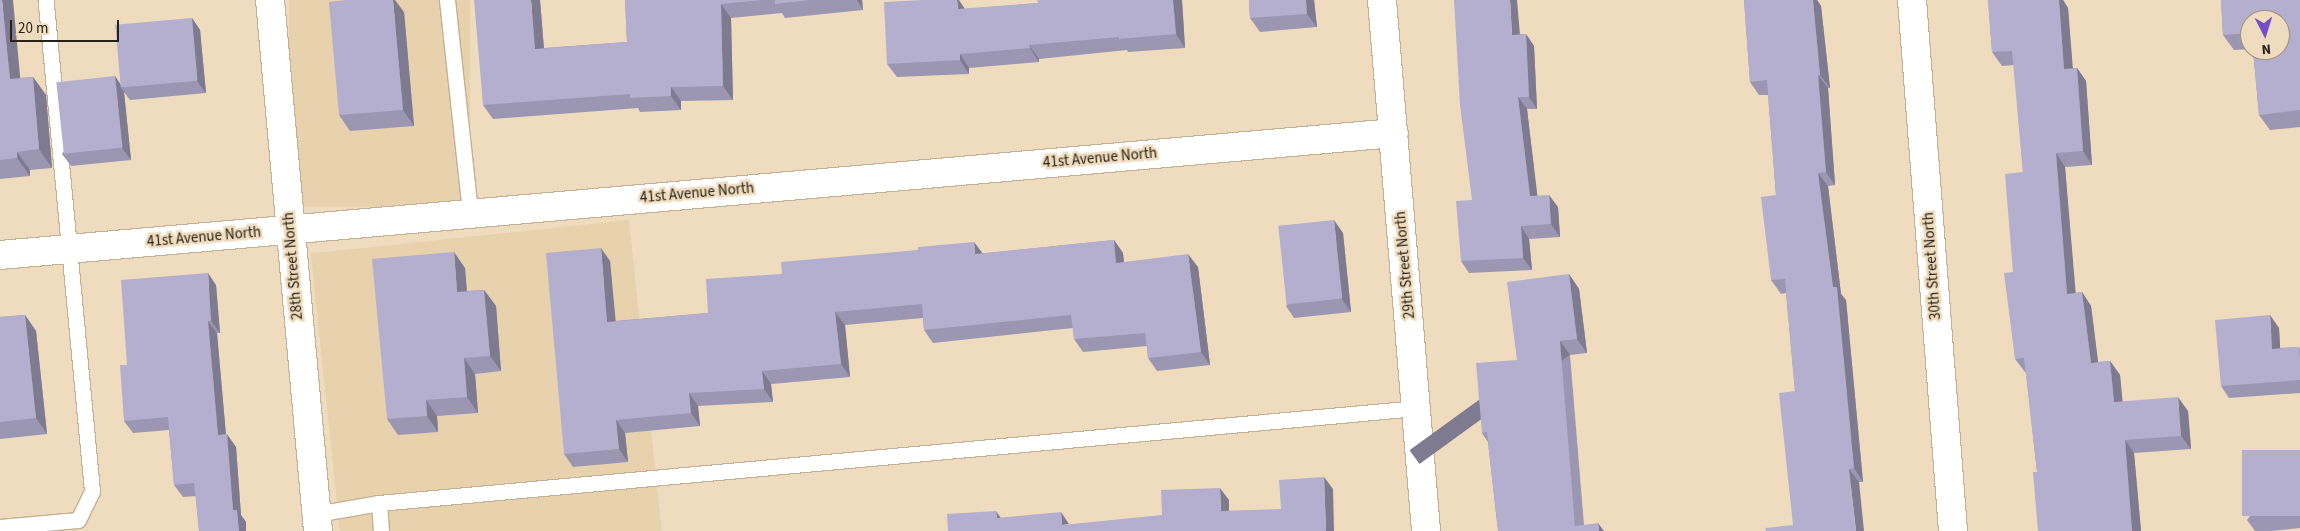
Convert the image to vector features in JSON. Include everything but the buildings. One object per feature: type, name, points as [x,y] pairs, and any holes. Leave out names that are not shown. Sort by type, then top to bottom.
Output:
[{"type":"street","name":"28th Street North","points":[[270,0],[317,522]]},
{"type":"street","name":"29th Street North","points":[[1382,0],[1426,531]]},
{"type":"street","name":"30th Street North","points":[[1912,0],[1953,531]]},
{"type":"street","name":"41st Avenue North","points":[[0,255],[1394,133]]},
{"type":"lane","points":[[0,527],[78,520],[92,491],[46,0]]},
{"type":"lane","points":[[447,0],[470,213]]},
{"type":"lane","points":[[317,522],[379,503],[1416,408]]},
{"type":"lane","points":[[379,503],[381,531]]},
{"type":"shaded area","points":[[289,0],[470,0],[470,207],[289,207]]},
{"type":"shaded area","points":[[629,220],[662,531],[340,531],[311,253]]}]
